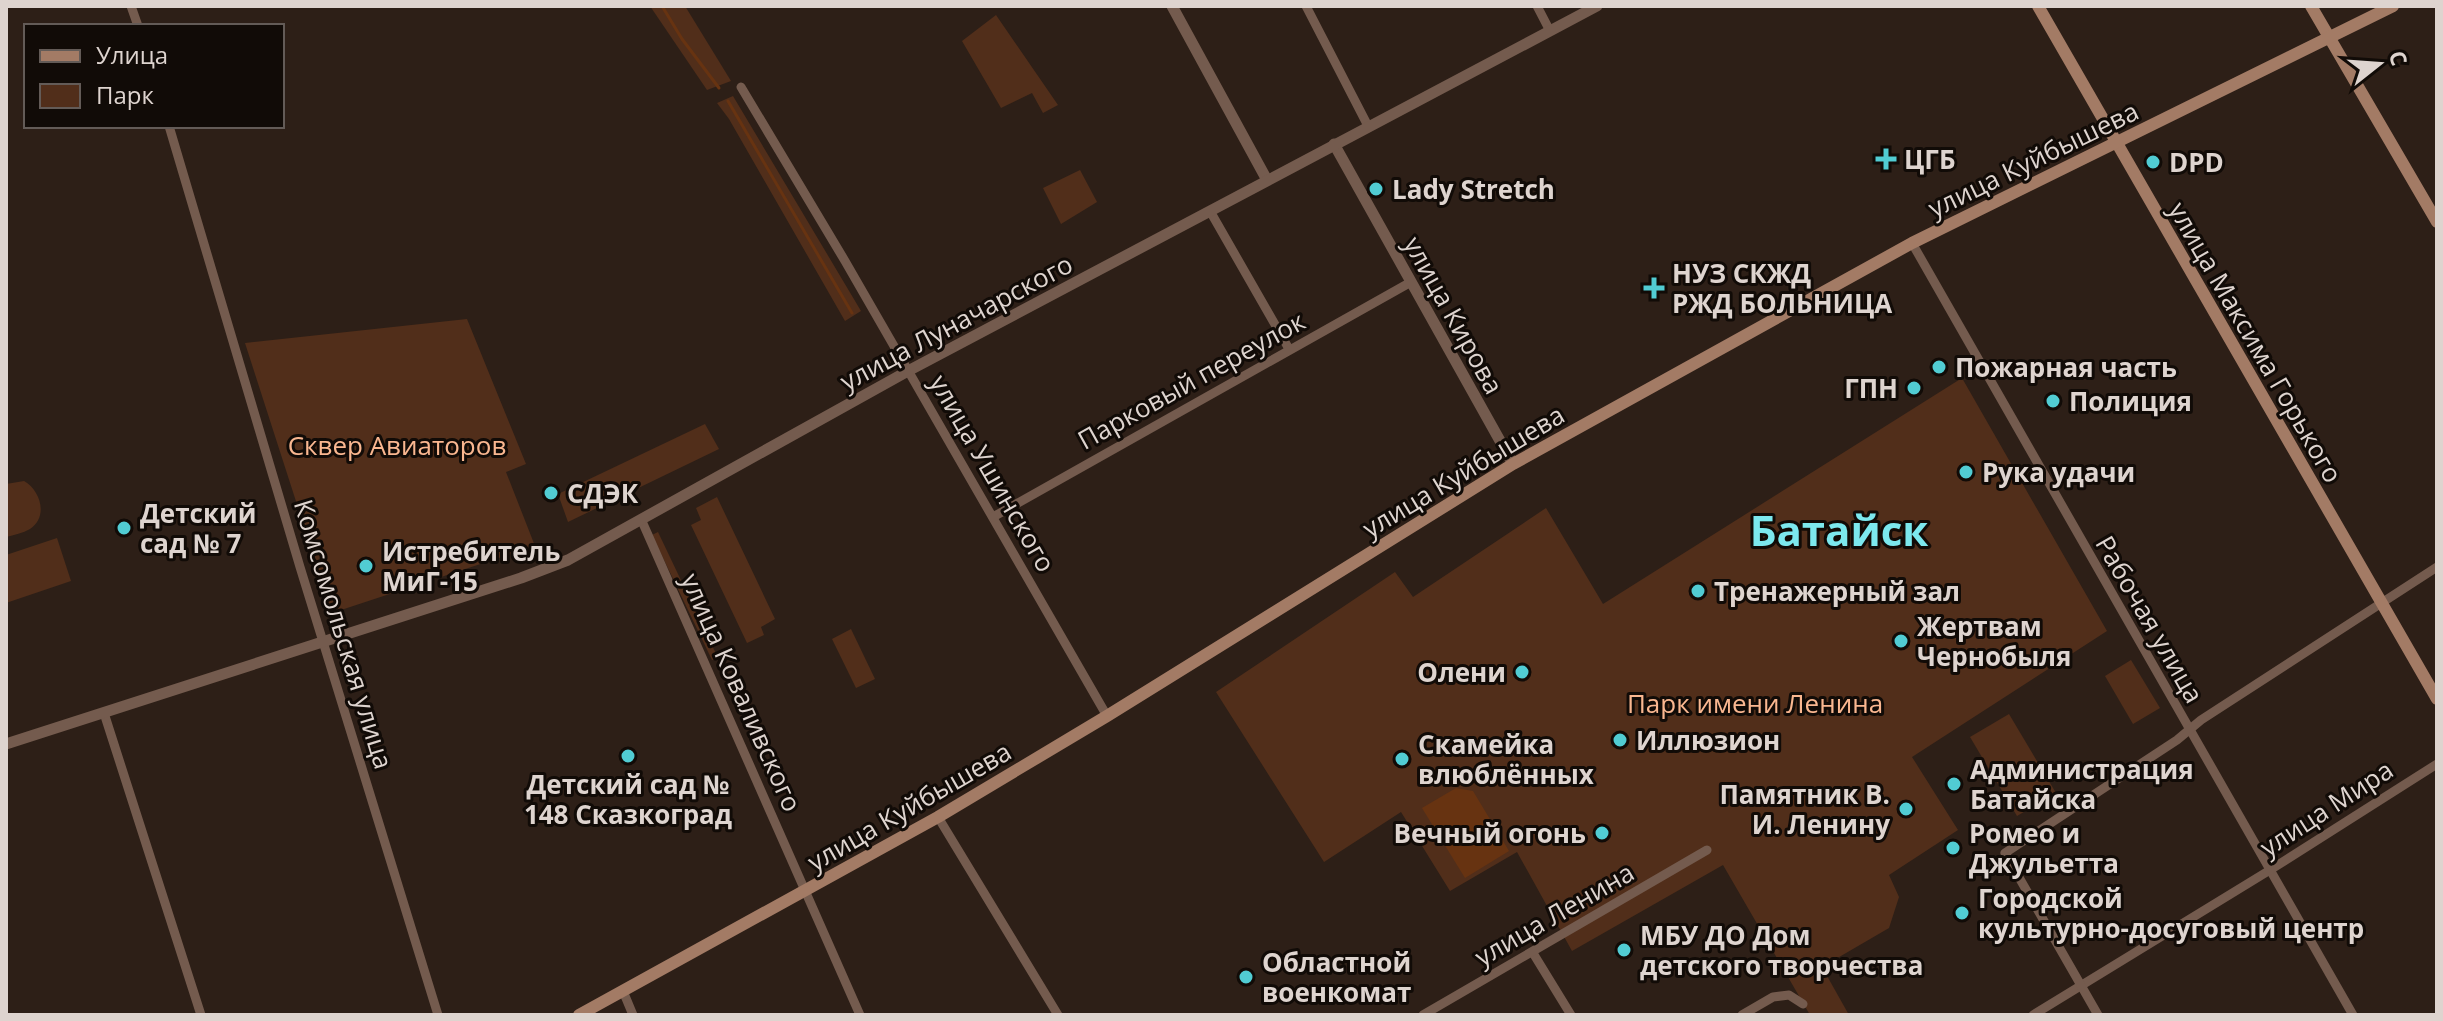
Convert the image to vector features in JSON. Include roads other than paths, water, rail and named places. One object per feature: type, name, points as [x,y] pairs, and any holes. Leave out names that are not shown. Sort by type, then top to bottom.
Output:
[{"type":"main road","name":"улица Максима Горького","points":[[2038,6],[2437,699]]},
{"type":"main road","points":[[2311,6],[2437,222]]},
{"type":"main road","name":"улица Куйбышева","points":[[579,1015],[938,817],[1513,464],[1912,243],[2393,6]]},
{"type":"street","points":[[1172,6],[1267,180]]},
{"type":"street","points":[[1306,6],[1368,126]]},
{"type":"street","points":[[1537,6],[1550,31]]},
{"type":"street","name":"улица Луначарского","points":[[6,744],[553,566],[908,371],[1597,6]]},
{"type":"street","name":"улица Ушинского","points":[[741,87],[1107,716]]},
{"type":"street","name":"Комсомольская улица","points":[[170,128],[322,641],[438,1015]]},
{"type":"street","name":"улица Кирова","points":[[1334,144],[1513,464]]},
{"type":"street","points":[[1210,211],[1289,349]]},
{"type":"street","name":"Рабочая улица","points":[[1912,243],[2353,1015]]},
{"type":"street","name":"Парковый переулок","points":[[993,517],[1411,282]]},
{"type":"street","name":"улица Коваливского","points":[[641,519],[860,1015]]},
{"type":"street","points":[[2098,1015],[2005,853],[2201,720],[2437,567]]},
{"type":"street","points":[[104,713],[201,1015]]},
{"type":"street","name":"улица Мира","points":[[2033,1015],[2437,764]]},
{"type":"street","points":[[938,817],[1058,1015]]},
{"type":"street","name":"улица Ленина","points":[[1423,1015],[1707,850]]},
{"type":"street","points":[[1533,953],[1571,1015]]},
{"type":"street","points":[[623,991],[633,1015]]},
{"type":"street","points":[[1742,1015],[1773,997],[1789,995],[1803,1004]]},
{"type":"waterway","points":[[662,6],[682,39],[719,88]]},
{"type":"waterway","points":[[728,101],[852,313]]},
{"type":"place","name":"ЦГБ","points":[[1886,159]]},
{"type":"place","name":"DPD","points":[[2153,162]]},
{"type":"place","name":"Lady Stretch","points":[[1376,189]]},
{"type":"place","name":"НУЗ СКЖД РЖД БОЛЬНИЦА","points":[[1654,288]]},
{"type":"place","name":"Пожарная часть","points":[[1939,367]]},
{"type":"place","name":"ГПН","points":[[1914,388]]},
{"type":"place","name":"Полиция","points":[[2053,401]]},
{"type":"place","name":"Рука удачи","points":[[1966,472]]},
{"type":"place","name":"СДЭК","points":[[551,493]]},
{"type":"place","name":"Детский сад № 7","points":[[124,528]]},
{"type":"place","name":"Истребитель МиГ-15","points":[[366,566]]},
{"type":"place","name":"Тренажерный зал","points":[[1698,591]]},
{"type":"place","name":"Жертвам Чернобыля","points":[[1901,641]]},
{"type":"place","name":"Олени","points":[[1522,672]]},
{"type":"place","name":"Иллюзион","points":[[1620,740]]},
{"type":"place","name":"Детский сад № 148 Сказкоград","points":[[628,756]]},
{"type":"place","name":"Скамейка влюблённых","points":[[1402,759]]},
{"type":"place","name":"Администрация Батайска","points":[[1954,784]]},
{"type":"place","name":"Памятник В. И. Ленину","points":[[1906,809]]},
{"type":"place","name":"Вечный огонь","points":[[1602,833]]},
{"type":"place","name":"Ромео и Джульетта","points":[[1953,848]]},
{"type":"place","name":"Городской культурно-досуговый центр","points":[[1962,913]]},
{"type":"place","name":"МБУ ДО Дом детского творчества","points":[[1624,950]]},
{"type":"place","name":"Областной военкомат","points":[[1246,977]]},
{"type":"district","name":"Батайск","points":[[1839,529]]},
{"type":"park label","name":"Сквер Авиаторов","points":[[397,445]]},
{"type":"park label","name":"Парк имени Ленина","points":[[1755,703]]}]
